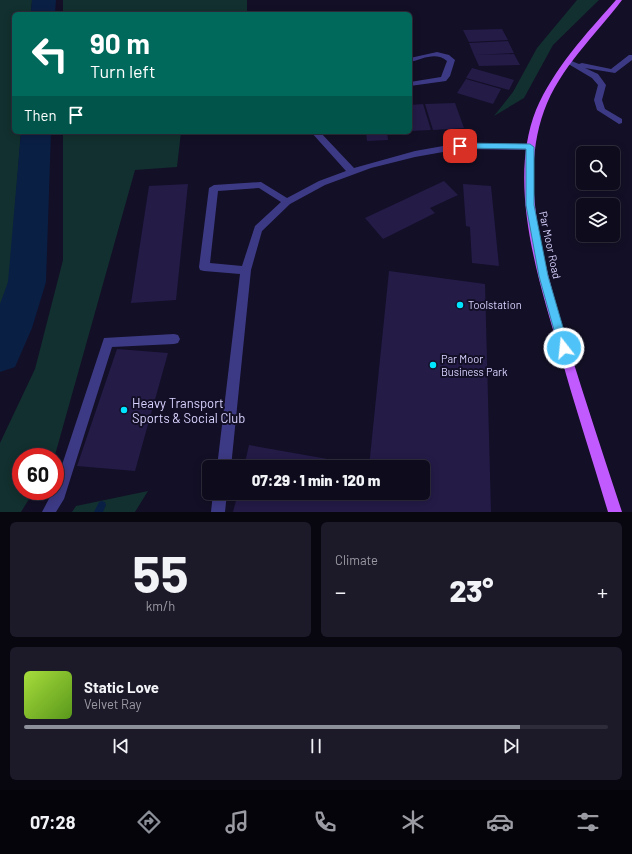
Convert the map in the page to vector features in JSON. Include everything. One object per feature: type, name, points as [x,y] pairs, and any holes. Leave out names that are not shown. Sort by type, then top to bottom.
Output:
[{"type":"main road","name":"Par Moor Road","points":[[615,512],[572,377],[544,276],[530,205],[530,147],[540,110],[555,80],[619,0]]},
{"type":"lane","points":[[412,59],[437,53],[448,56],[450,60],[446,76],[443,79],[412,84]]},
{"type":"lane","points":[[569,62],[612,71],[632,57]]},
{"type":"lane","points":[[569,62],[595,76],[602,85],[598,100],[601,110],[620,121]]},
{"type":"lane","points":[[317,134],[352,172]]},
{"type":"lane","points":[[225,460],[246,270],[258,229],[287,202],[322,183],[352,172],[415,154],[460,146],[530,147]]},
{"type":"lane","points":[[246,270],[204,267],[214,188],[261,185],[287,202]]},
{"type":"lane","points":[[49,512],[59,494],[108,342],[174,339]]},
{"type":"lane","points":[[218,512],[219,500]]},
{"type":"green space","points":[[0,0],[32,0],[31,12],[12,12],[12,134],[21,134],[9,286],[0,316]]},
{"type":"green space","points":[[63,0],[247,0],[247,12],[63,12]]},
{"type":"green space","points":[[577,0],[599,0],[553,45],[524,98],[494,116],[513,92],[537,48]]},
{"type":"green space","points":[[63,134],[181,134],[177,167],[135,170],[57,448],[12,448],[12,500],[28,500],[21,512],[0,512],[0,443],[35,369],[63,260]]},
{"type":"green space","points":[[148,491],[135,512],[72,512],[76,506]]},
{"type":"building","points":[[502,29],[508,40],[469,42],[463,30]]},
{"type":"building","points":[[508,41],[514,53],[474,55],[469,43]]},
{"type":"building","points":[[514,54],[520,65],[479,66],[474,55]]},
{"type":"building","points":[[472,68],[514,80],[509,90],[466,78]]},
{"type":"building","points":[[466,79],[501,89],[493,104],[457,93]]},
{"type":"building","points":[[455,103],[464,128],[433,130],[425,104]]},
{"type":"building","points":[[423,104],[431,130],[412,131],[412,105]]},
{"type":"building","points":[[366,134],[387,134],[388,140],[367,141]]},
{"type":"building","points":[[444,181],[458,195],[430,208],[435,213],[383,239],[365,218]]},
{"type":"building","points":[[188,184],[176,300],[131,303],[149,186]]},
{"type":"building","points":[[463,184],[491,186],[499,266],[472,263],[470,227],[466,226]]},
{"type":"building","name":"Par Moor Business Park","points":[[389,271],[485,284],[491,512],[233,512],[236,500],[430,500],[430,460],[370,460]]},
{"type":"building","name":"Heavy Transport Sports & Social Club","points":[[117,349],[168,353],[135,471],[77,466]]},
{"type":"building","points":[[249,445],[333,460],[246,460]]},
{"type":"waterway","points":[[43,12],[44,0]]},
{"type":"waterway","points":[[0,353],[12,328],[27,282],[36,134]]},
{"type":"waterway","points":[[98,512],[102,505]]},
{"type":"place","name":"Toolstation","points":[[460,305]]},
{"type":"place","name":"Par Moor Business Park","points":[[433,365]]},
{"type":"place","name":"Heavy Transport Sports & Social Club","points":[[124,410]]},
{"type":"route","points":[[460,146],[530,147],[530,205],[544,276],[564,348]]}]
